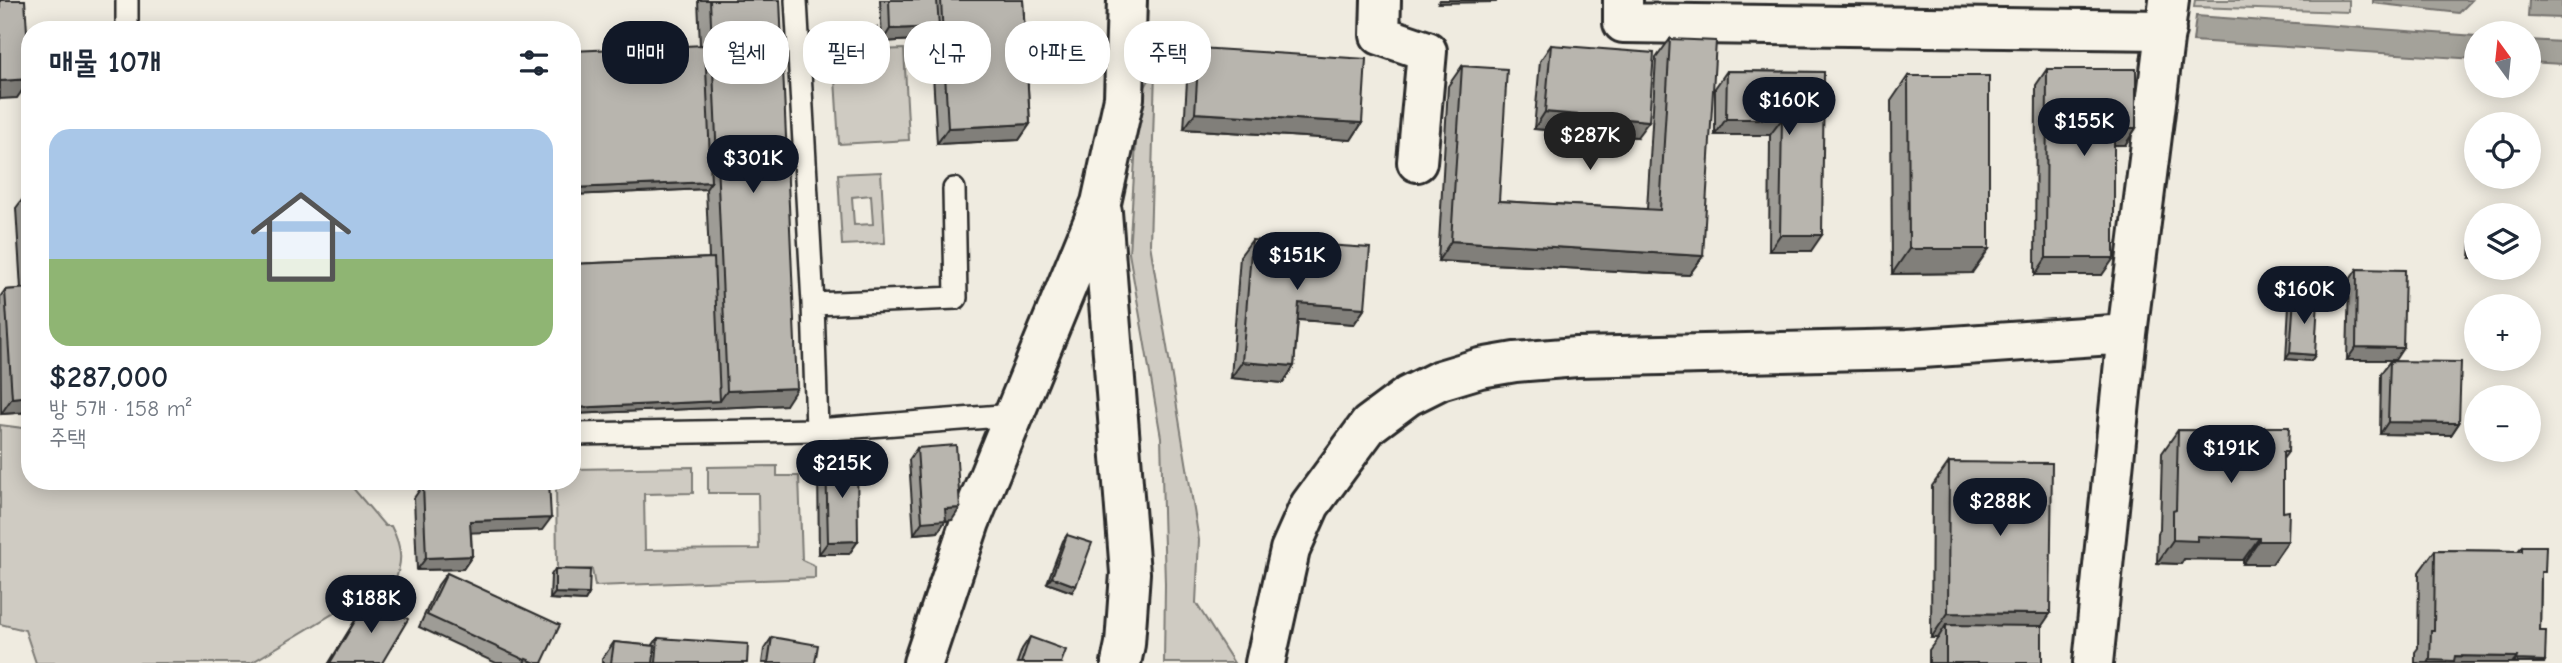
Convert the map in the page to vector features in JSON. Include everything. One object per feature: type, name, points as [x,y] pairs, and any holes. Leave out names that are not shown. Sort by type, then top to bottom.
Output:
[{"type":"street","points":[[923,663],[970,522],[1101,203],[1124,98],[1127,0]]},
{"type":"street","points":[[1381,0],[1380,36],[1427,51],[1417,162]]},
{"type":"street","points":[[1623,0],[1623,23],[2168,15],[2127,334],[2093,663]]},
{"type":"street","points":[[1101,203],[1130,573],[1121,663]]},
{"type":"street","points":[[1265,663],[1290,550],[1310,505],[1370,425],[1408,396],[1440,380],[1480,368],[1515,362],[1577,357],[1908,349],[2127,334]]},
{"type":"lane","points":[[127,0],[128,21]]},
{"type":"lane","points":[[796,0],[813,304],[817,430]]},
{"type":"lane","points":[[813,304],[956,298],[954,190]]},
{"type":"lane","points":[[581,434],[817,430],[1014,415]]},
{"type":"shaded area","points":[[2195,0],[2349,0],[2349,12],[2194,7]]},
{"type":"shaded area","points":[[2373,0],[2472,0],[2459,13],[2373,3]]},
{"type":"shaded area","points":[[2529,0],[2562,0],[2562,18],[2528,17]]},
{"type":"shaded area","points":[[2196,16],[2464,35],[2464,58],[2193,41]]},
{"type":"shaded area","points":[[2541,41],[2562,42],[2562,64],[2541,63]]},
{"type":"shaded area","points":[[904,49],[909,140],[839,144],[835,84],[890,84],[890,50]]},
{"type":"shaded area","points":[[1147,84],[1155,84],[1150,244],[1199,540],[1196,603],[1234,663],[1164,663],[1161,437],[1129,253],[1139,97]]},
{"type":"shaded area","points":[[881,172],[885,243],[842,245],[838,174]],"holes":[[[871,195],[873,224],[854,225],[852,197]]]},
{"type":"shaded area","points":[[0,425],[21,428],[21,490],[355,490],[385,526],[391,526],[400,550],[393,588],[346,606],[251,663],[36,663],[25,630],[0,624]]},
{"type":"shaded area","points":[[777,466],[777,476],[799,476],[802,560],[815,566],[815,578],[595,586],[592,569],[557,570],[556,490],[581,490],[581,469],[693,467],[693,493],[644,494],[645,550],[759,549],[758,493],[708,493],[708,467]]},
{"type":"building","points":[[0,0],[25,0],[26,21],[21,21],[21,80],[0,81]]},
{"type":"building","points":[[710,0],[780,0],[781,21],[711,21]]},
{"type":"building","points":[[889,0],[937,0],[939,21],[904,21],[904,28],[890,29]]},
{"type":"building","points":[[941,0],[1023,0],[1024,21],[1005,21],[1005,84],[1028,84],[1030,124],[948,128],[946,84],[991,84],[991,21],[942,21]]},
{"type":"building","points":[[1670,39],[1716,41],[1703,256],[1451,241],[1462,66],[1507,69],[1499,201],[1660,210]]},
{"type":"building","points":[[703,45],[703,84],[707,84],[711,182],[581,188],[581,51],[602,50],[602,84],[689,84],[689,46]]},
{"type":"building","points":[[1551,45],[1654,53],[1649,121],[1545,112]]},
{"type":"building","points":[[1211,49],[1366,59],[1362,123],[1195,113],[1197,84],[1211,84]]},
{"type":"building","points":[[2047,69],[2136,69],[2136,128],[2114,128],[2114,258],[2046,258]]},
{"type":"building","points":[[1727,71],[1824,72],[1822,235],[1780,235],[1782,119],[1726,119]]},
{"type":"building","points":[[1908,76],[1989,76],[1989,249],[1909,249]]},
{"type":"building","points":[[714,84],[784,84],[797,388],[727,391]]},
{"type":"building","points":[[1252,240],[1370,248],[1365,308],[1299,303],[1294,366],[1242,362]]},
{"type":"building","points":[[714,258],[720,401],[581,408],[581,264]]},
{"type":"building","points":[[2357,269],[2405,270],[2403,348],[2356,347]]},
{"type":"building","points":[[21,289],[21,397],[12,398],[5,290]]},
{"type":"building","points":[[2294,298],[2318,299],[2315,355],[2290,353]]},
{"type":"building","points":[[2390,361],[2461,362],[2459,423],[2388,422]]},
{"type":"building","points":[[2265,427],[2289,427],[2288,452],[2283,452],[2283,512],[2289,511],[2288,541],[2197,536],[2197,541],[2173,540],[2178,430],[2265,431]]},
{"type":"building","points":[[956,445],[960,508],[945,509],[946,520],[922,522],[917,448]]},
{"type":"building","points":[[857,458],[858,541],[828,542],[826,459]]},
{"type":"building","points":[[1949,462],[2052,463],[2050,614],[1948,613]]},
{"type":"building","points":[[423,490],[549,490],[551,518],[470,521],[472,556],[426,558]]},
{"type":"building","points":[[1067,535],[1092,543],[1076,586],[1052,577]]},
{"type":"building","points":[[2522,546],[2546,546],[2545,572],[2541,572],[2540,631],[2546,631],[2545,661],[2516,660],[2517,657],[2455,656],[2454,661],[2430,660],[2431,630],[2434,630],[2435,550],[2522,551]]},
{"type":"building","points":[[555,569],[590,570],[589,594],[555,593]]},
{"type":"building","points":[[447,573],[560,625],[542,663],[525,660],[427,615]]},
{"type":"building","points":[[370,596],[408,619],[382,663],[330,663]]},
{"type":"building","points":[[1946,625],[2042,626],[2042,663],[1946,663]]},
{"type":"building","points":[[772,637],[818,645],[815,663],[768,663]]},
{"type":"building","points":[[1030,637],[1066,650],[1061,663],[1021,663]]},
{"type":"building","points":[[658,638],[748,644],[747,663],[656,663]]},
{"type":"building","points":[[614,642],[655,646],[653,663],[611,663]]}]
